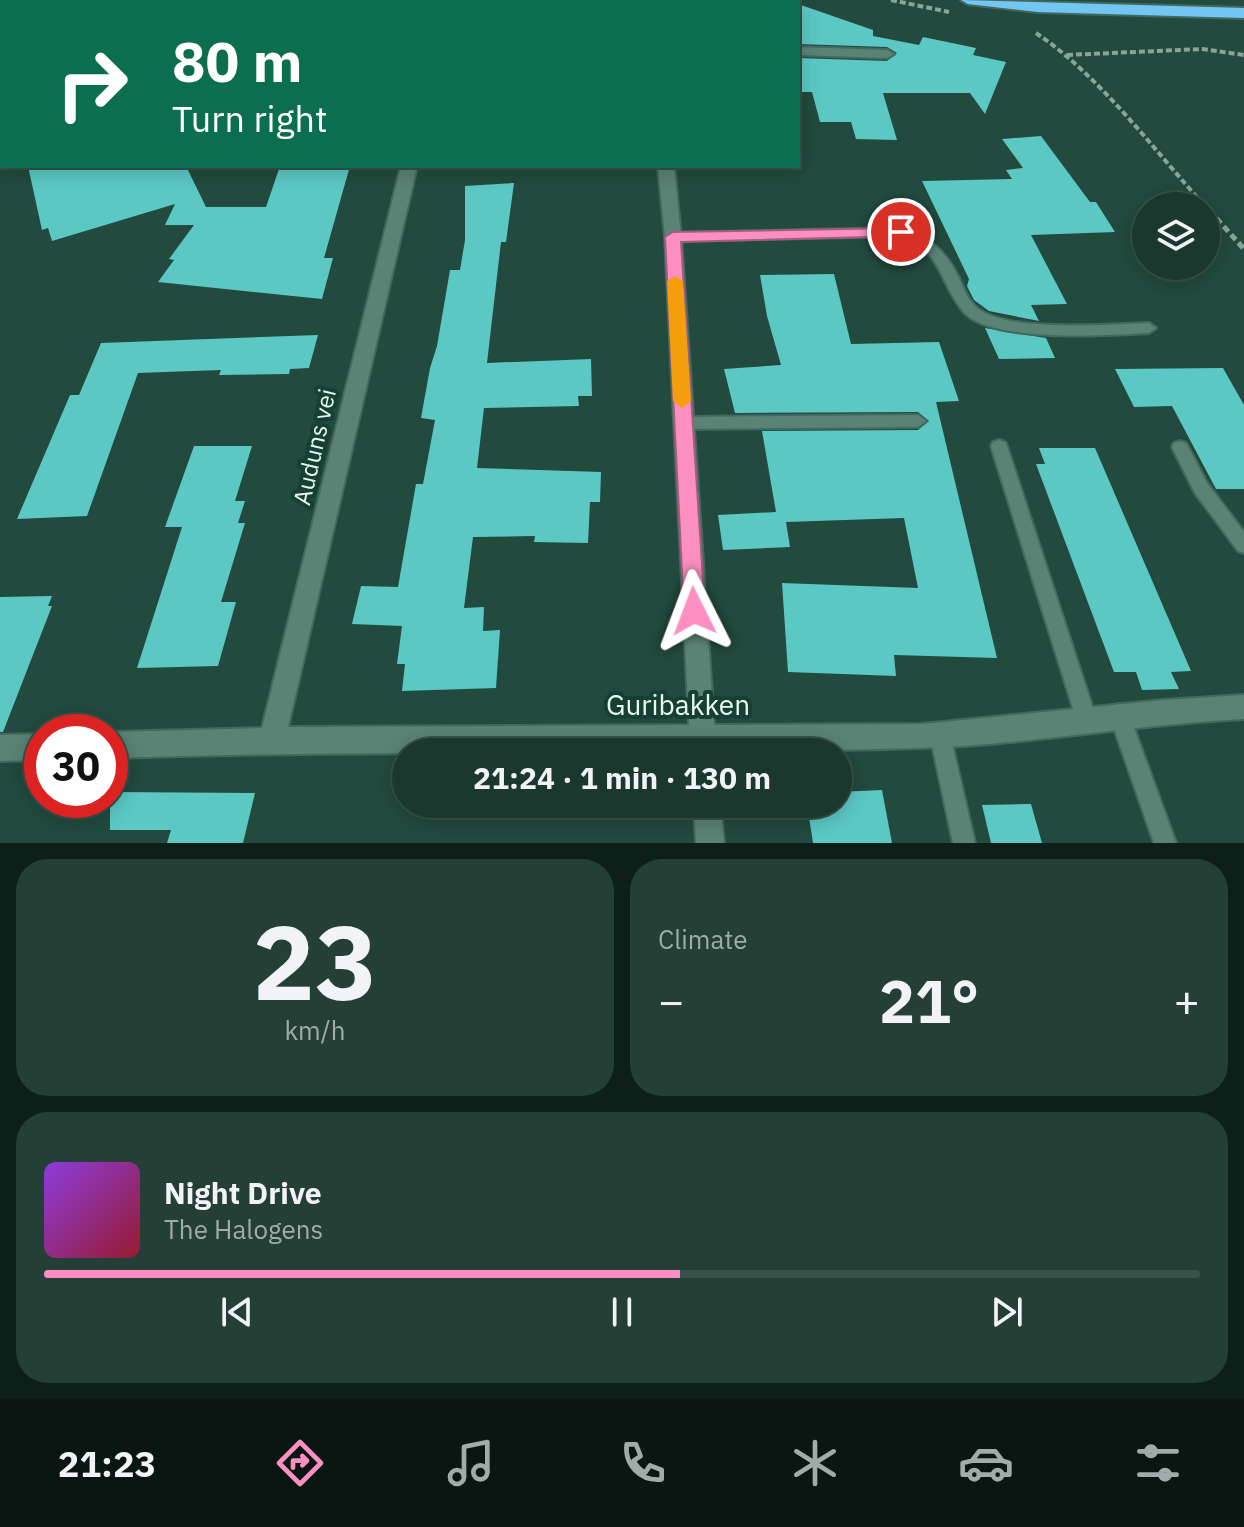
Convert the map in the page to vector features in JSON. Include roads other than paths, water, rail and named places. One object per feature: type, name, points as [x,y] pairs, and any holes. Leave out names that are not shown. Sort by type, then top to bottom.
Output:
[{"type":"highway","points":[[968,0],[1053,8],[1244,13]]},
{"type":"street","points":[[800,51],[887,54]]},
{"type":"street","name":"Auduns vei","points":[[272,740],[409,168]]},
{"type":"street","points":[[666,168],[703,738]]},
{"type":"street","name":"Guribakken","points":[[852,738],[940,735],[1119,714],[1244,707]]},
{"type":"street","name":"Guribakken","points":[[128,744],[272,740],[392,741]]},
{"type":"street","points":[[0,748],[24,747]]},
{"type":"street","points":[[708,818],[710,843]]},
{"type":"lane","points":[[673,237],[901,232],[930,244],[947,267],[971,312],[985,319],[1004,325],[1073,330],[1149,328]]},
{"type":"lane","points":[[683,423],[918,421]]},
{"type":"lane","points":[[999,446],[1086,718]]},
{"type":"lane","points":[[1180,447],[1201,488],[1244,546]]},
{"type":"lane","points":[[1119,714],[1165,843]]},
{"type":"lane","points":[[940,735],[964,843]]}]
